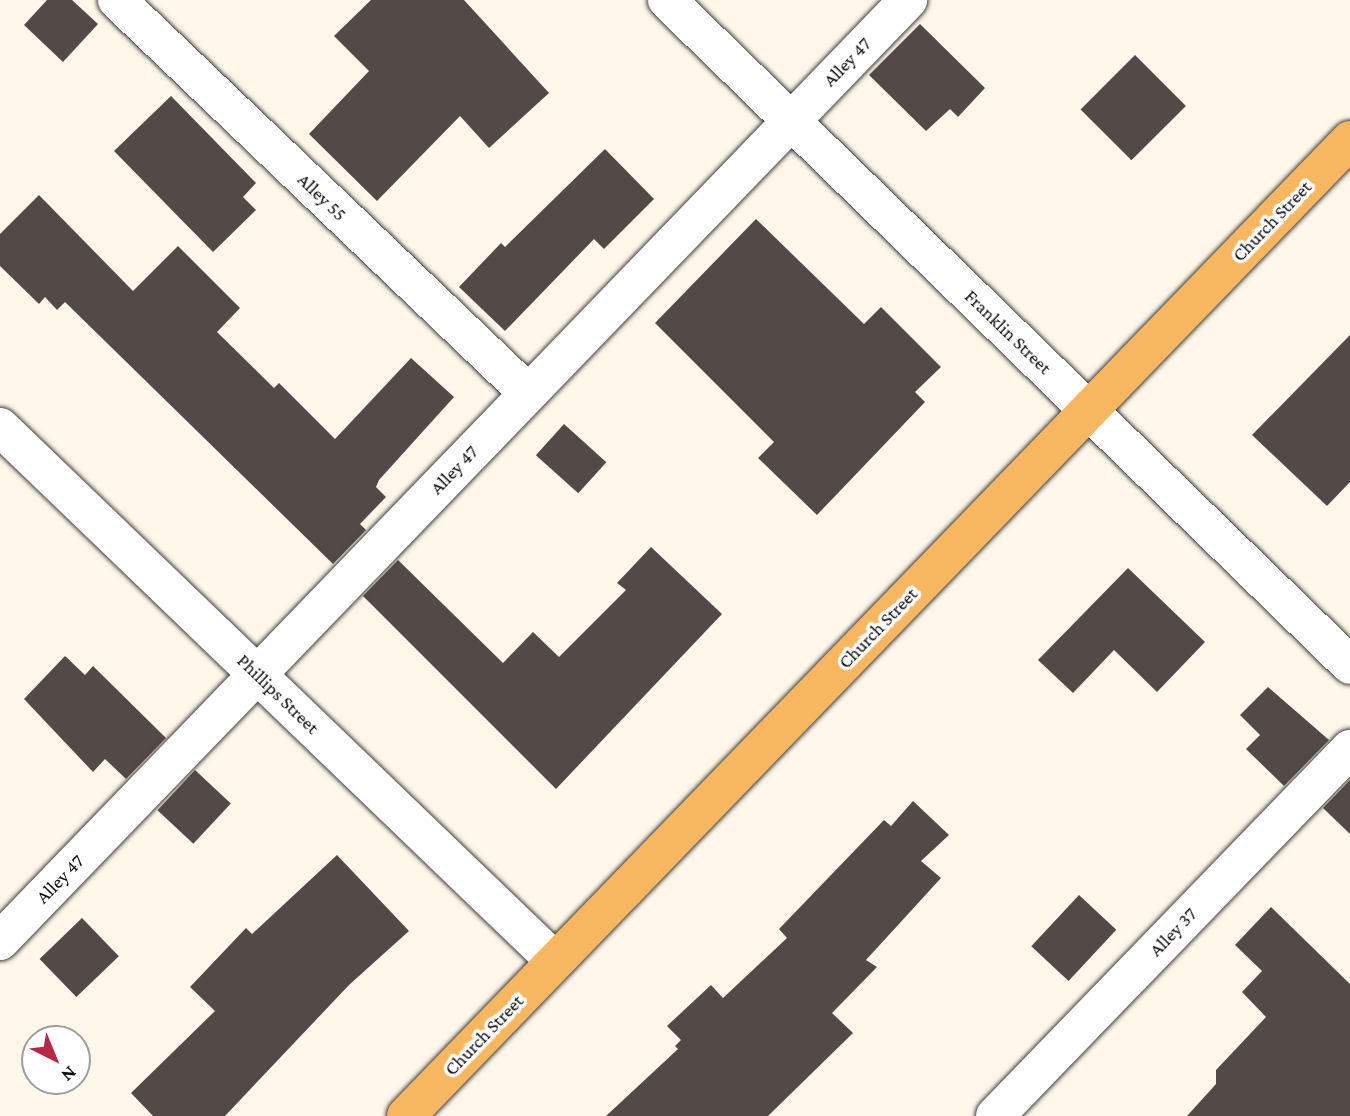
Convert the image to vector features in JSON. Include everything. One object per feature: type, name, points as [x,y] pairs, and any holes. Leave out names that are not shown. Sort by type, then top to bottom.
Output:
[{"type":"main road","name":"Church Street","points":[[406,1116],[1350,140]]},
{"type":"street","name":"Alley 55","points":[[117,0],[528,393]]},
{"type":"street","name":"Franklin Street","points":[[667,0],[1350,665]]},
{"type":"street","name":"Alley 47","points":[[0,941],[908,0]]},
{"type":"street","name":"Phillips Street","points":[[0,427],[555,961]]},
{"type":"street","name":"Alley 37","points":[[995,1116],[1350,749]]},
{"type":"building","points":[[47,0],[72,0],[98,24],[63,62],[24,25]]},
{"type":"building","points":[[371,0],[464,0],[549,93],[489,148],[460,116],[377,201],[309,134],[369,71],[334,36]]},
{"type":"building","points":[[920,24],[985,88],[958,117],[950,109],[926,131],[869,75]]},
{"type":"building","points":[[1135,55],[1186,106],[1131,160],[1081,109]]},
{"type":"building","points":[[171,96],[256,183],[243,197],[256,210],[213,252],[114,151]]},
{"type":"building","points":[[605,149],[654,199],[604,249],[594,239],[505,331],[459,287],[501,243],[505,247]]},
{"type":"building","points":[[39,195],[133,291],[178,246],[240,308],[217,332],[274,388],[279,383],[335,439],[411,358],[454,397],[379,480],[376,487],[386,497],[360,524],[366,530],[333,564],[65,302],[57,310],[45,297],[39,304],[0,266],[0,234]]},
{"type":"building","points":[[756,219],[864,324],[881,307],[941,367],[915,392],[925,402],[817,515],[758,458],[774,442],[655,323]]},
{"type":"building","points":[[1350,335],[1350,482],[1327,506],[1252,435]]},
{"type":"building","points":[[564,424],[606,462],[578,493],[536,455]]},
{"type":"building","points":[[651,547],[722,614],[556,789],[363,596],[398,560],[503,663],[533,632],[559,657],[626,590],[617,583]]},
{"type":"building","points":[[1128,568],[1205,642],[1157,692],[1114,650],[1073,693],[1038,660]]},
{"type":"building","points":[[65,656],[85,675],[93,666],[166,738],[126,779],[105,759],[93,772],[24,699]]},
{"type":"building","points":[[1268,687],[1329,740],[1284,786],[1246,749],[1260,735],[1240,715]]},
{"type":"building","points":[[195,770],[231,803],[193,844],[157,810]]},
{"type":"building","points":[[1350,780],[1350,834],[1323,808]]},
{"type":"building","points":[[913,801],[949,835],[921,861],[941,878],[866,960],[877,967],[832,1013],[853,1033],[768,1116],[606,1116],[678,1049],[675,1046],[681,1040],[667,1026],[711,985],[723,998],[787,938],[779,929],[884,820],[891,826]]},
{"type":"building","points":[[337,855],[409,931],[349,985],[225,1116],[153,1116],[131,1093],[215,1011],[190,987],[246,928],[252,934]]},
{"type":"building","points":[[1079,895],[1116,930],[1069,981],[1031,946]]},
{"type":"building","points":[[1271,907],[1350,984],[1350,1116],[1187,1116],[1216,1084],[1216,1070],[1266,1017],[1242,992],[1262,971],[1235,945]]},
{"type":"building","points":[[82,918],[119,956],[76,997],[40,959]]}]
